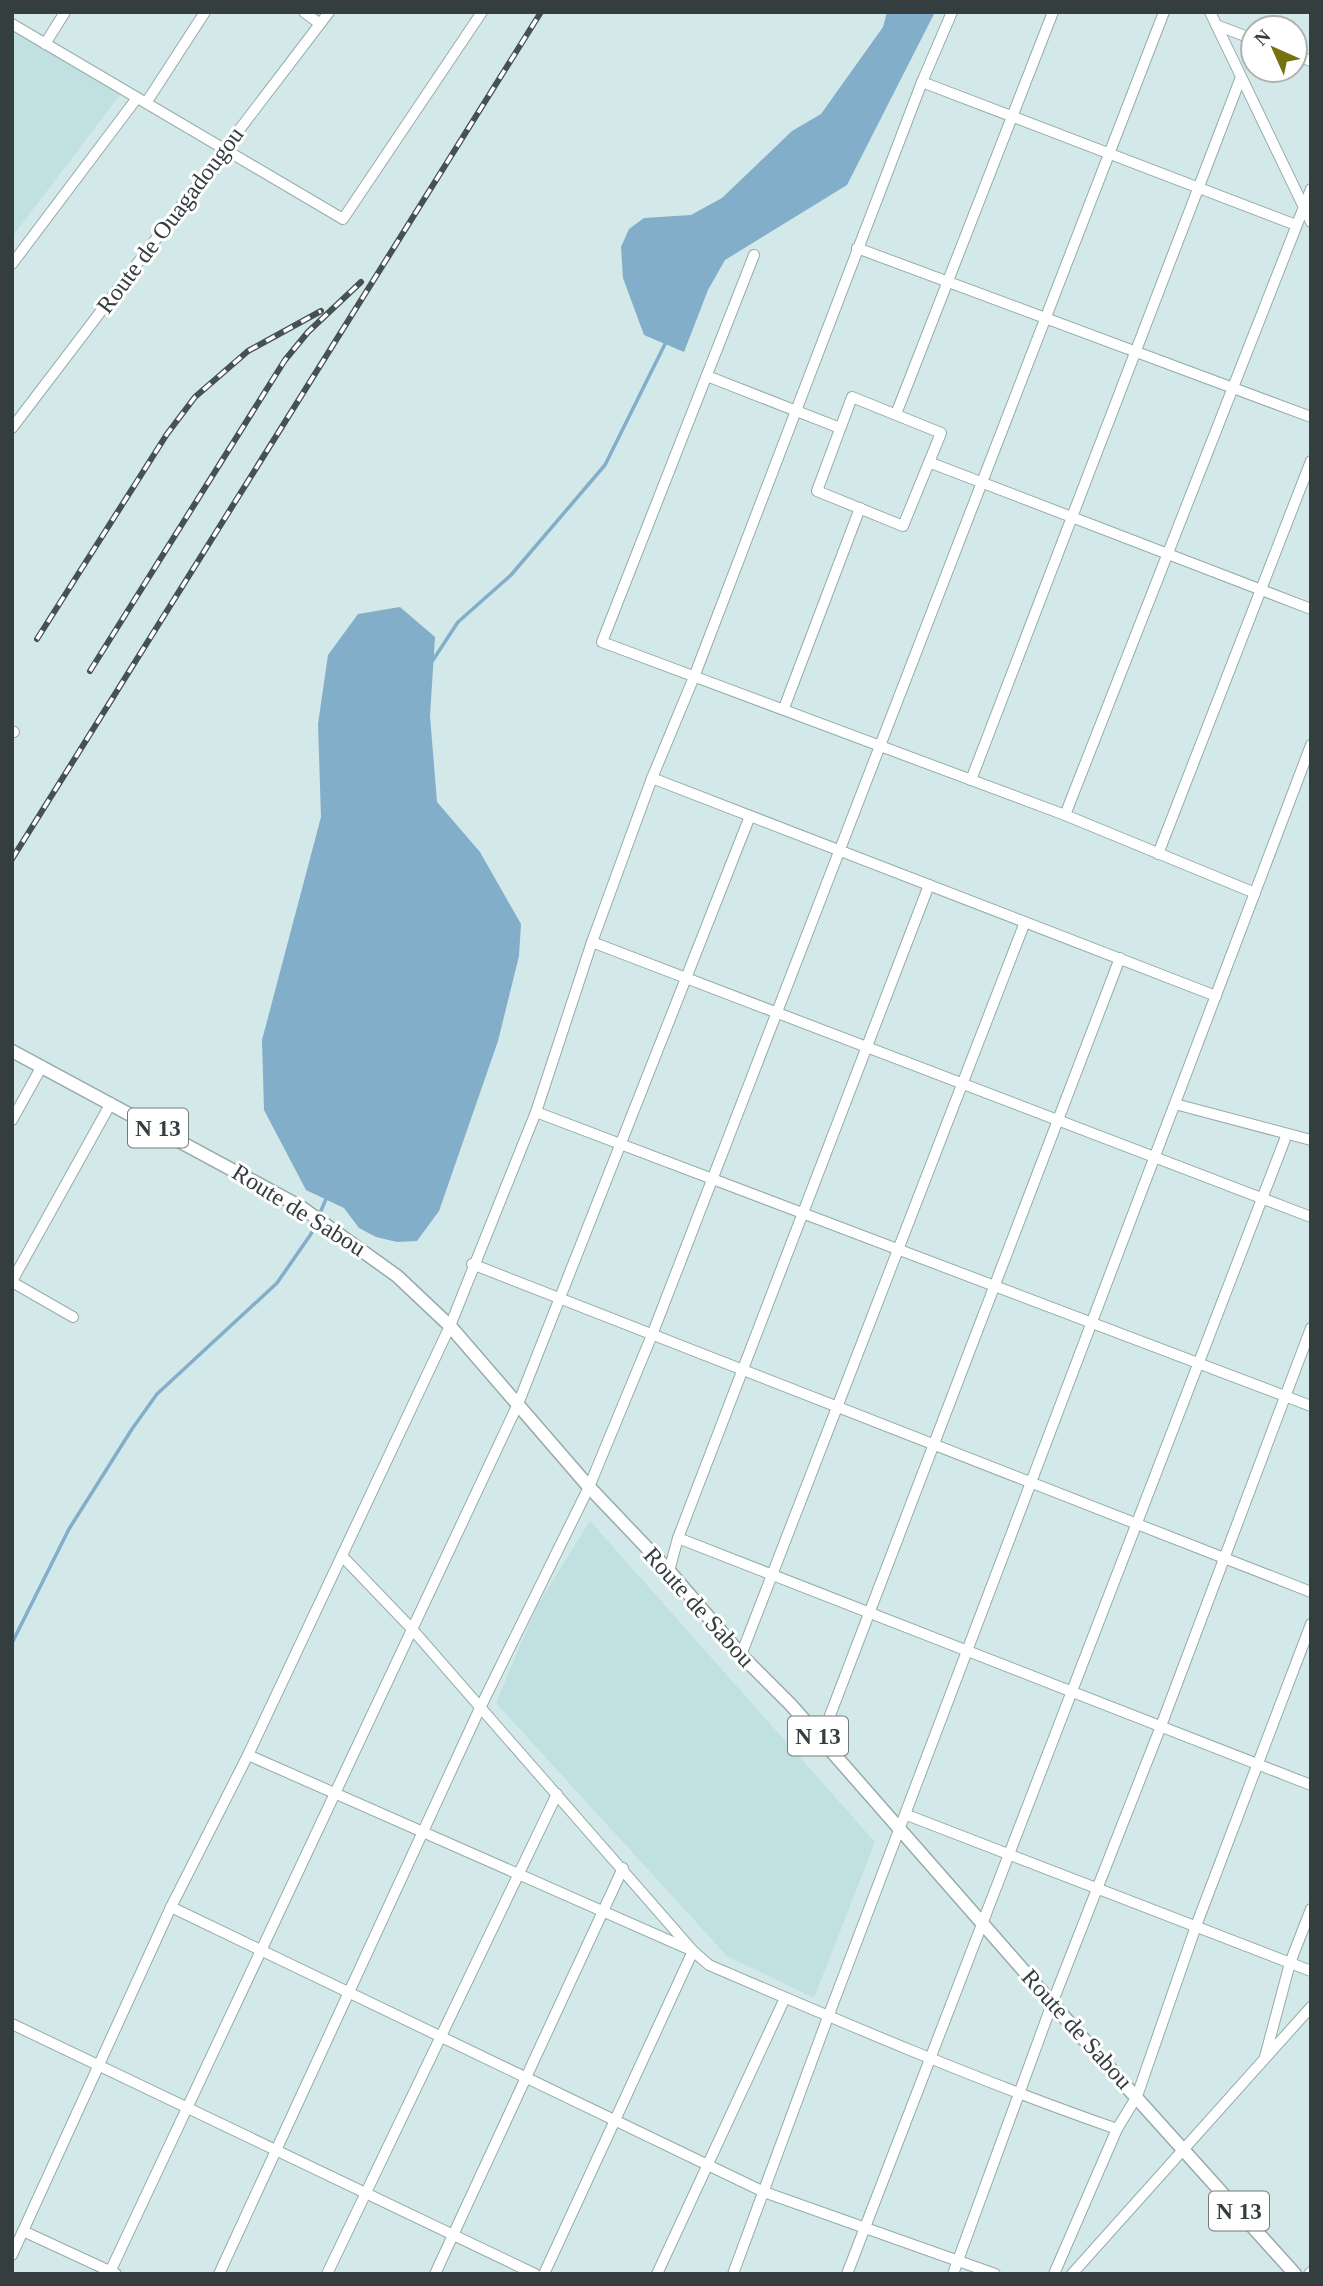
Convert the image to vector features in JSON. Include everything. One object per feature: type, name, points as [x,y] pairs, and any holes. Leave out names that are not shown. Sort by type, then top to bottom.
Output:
[{"type":"main road","name":"Route de Sabou","points":[[12,1052],[111,1103],[301,1208],[397,1276],[450,1326],[589,1487],[821,1739],[1182,2149],[1296,2274]]},
{"type":"street","points":[[45,44],[65,12]]},
{"type":"street","points":[[12,264],[141,101],[205,12]]},
{"type":"street","points":[[304,12],[320,24]]},
{"type":"street","name":"Route de Ouagadougou","points":[[12,428],[329,12]]},
{"type":"street","points":[[12,24],[343,219],[482,12]]},
{"type":"street","points":[[12,2255],[171,1907],[248,1755],[450,1326],[472,1265],[536,1112],[592,942],[652,778],[694,677],[922,82],[952,12]]},
{"type":"street","points":[[896,414],[1054,12]]},
{"type":"street","points":[[219,2274],[480,1708],[589,1487],[652,1335],[1043,318],[1164,12]]},
{"type":"street","points":[[1209,12],[1239,73]]},
{"type":"street","points":[[1216,25],[1239,34]]},
{"type":"street","points":[[922,82],[1296,225]]},
{"type":"street","points":[[971,780],[1239,82]]},
{"type":"street","points":[[1244,84],[1311,222]]},
{"type":"street","points":[[1065,815],[1311,188]]},
{"type":"street","points":[[857,248],[1311,417]]},
{"type":"street","points":[[754,256],[602,642],[1065,815],[1255,893]]},
{"type":"street","points":[[707,376],[840,428]]},
{"type":"street","points":[[852,397],[941,433],[903,526],[817,491],[840,428],[852,397]]},
{"type":"street","points":[[1158,854],[1311,461]]},
{"type":"street","points":[[931,463],[1311,609]]},
{"type":"street","points":[[784,708],[860,508]]},
{"type":"street","points":[[733,2274],[1311,746]]},
{"type":"street","points":[[652,778],[1216,996]]},
{"type":"street","points":[[23,2231],[112,2273],[518,1404],[750,816]]},
{"type":"street","points":[[669,1571],[678,1538],[929,885]]},
{"type":"street","points":[[741,1655],[839,1408],[1025,922]]},
{"type":"street","points":[[592,942],[1311,1217]]},
{"type":"street","points":[[821,1739],[1120,958]]},
{"type":"street","points":[[12,1120],[42,1066]]},
{"type":"street","points":[[73,1317],[12,1282],[111,1103]]},
{"type":"street","points":[[1175,1104],[1311,1140]]},
{"type":"street","points":[[536,1112],[1311,1406]]},
{"type":"street","points":[[847,2274],[1287,1134]]},
{"type":"street","points":[[472,1265],[1311,1592]]},
{"type":"street","points":[[953,2274],[1053,2001],[1161,1726],[1311,1328]]},
{"type":"street","points":[[678,1538],[1311,1785]]},
{"type":"street","points":[[342,1556],[412,1629],[693,1951],[709,1965],[1019,2095],[1117,2129]]},
{"type":"street","points":[[1054,2274],[1117,2129],[1137,2096],[1196,1926],[1311,1624]]},
{"type":"street","points":[[248,1755],[693,1951]]},
{"type":"street","points":[[327,2274],[557,1794]]},
{"type":"street","points":[[907,1815],[1311,1971]]},
{"type":"street","points":[[435,2274],[623,1868]]},
{"type":"street","points":[[171,1907],[764,2192],[995,2274]]},
{"type":"street","points":[[1264,2061],[1290,1963],[1311,1909]]},
{"type":"street","points":[[544,2274],[693,1951]]},
{"type":"street","points":[[657,2274],[785,1998]]},
{"type":"street","points":[[1073,2274],[1311,2007]]},
{"type":"street","points":[[12,2024],[99,2063],[535,2274]]},
{"type":"shaded area","points":[[12,27],[122,92],[12,237]]},
{"type":"shaded area","points":[[590,1521],[875,1842],[814,1998],[727,1956],[496,1703],[537,1606]]},
{"type":"water","points":[[887,12],[935,12],[847,185],[725,260],[708,290],[684,352],[644,335],[623,278],[621,247],[629,229],[644,218],[691,215],[722,198],[792,131],[821,114],[883,27]]},
{"type":"water","points":[[400,607],[435,637],[430,716],[437,802],[480,852],[521,924],[519,956],[498,1041],[439,1211],[417,1241],[397,1242],[376,1237],[359,1228],[344,1208],[306,1190],[264,1110],[262,1040],[321,817],[318,724],[328,655],[358,614]]},
{"type":"waterway","points":[[433,660],[458,622],[511,575],[605,465],[665,344]]},
{"type":"waterway","points":[[12,1643],[69,1529],[132,1429],[157,1394],[277,1283],[311,1234],[326,1199]]},
{"type":"railway","points":[[12,859],[541,12]]},
{"type":"railway","points":[[90,671],[285,360],[308,332],[361,282]]},
{"type":"railway","points":[[37,639],[167,434],[195,397],[248,351],[321,311]]}]
